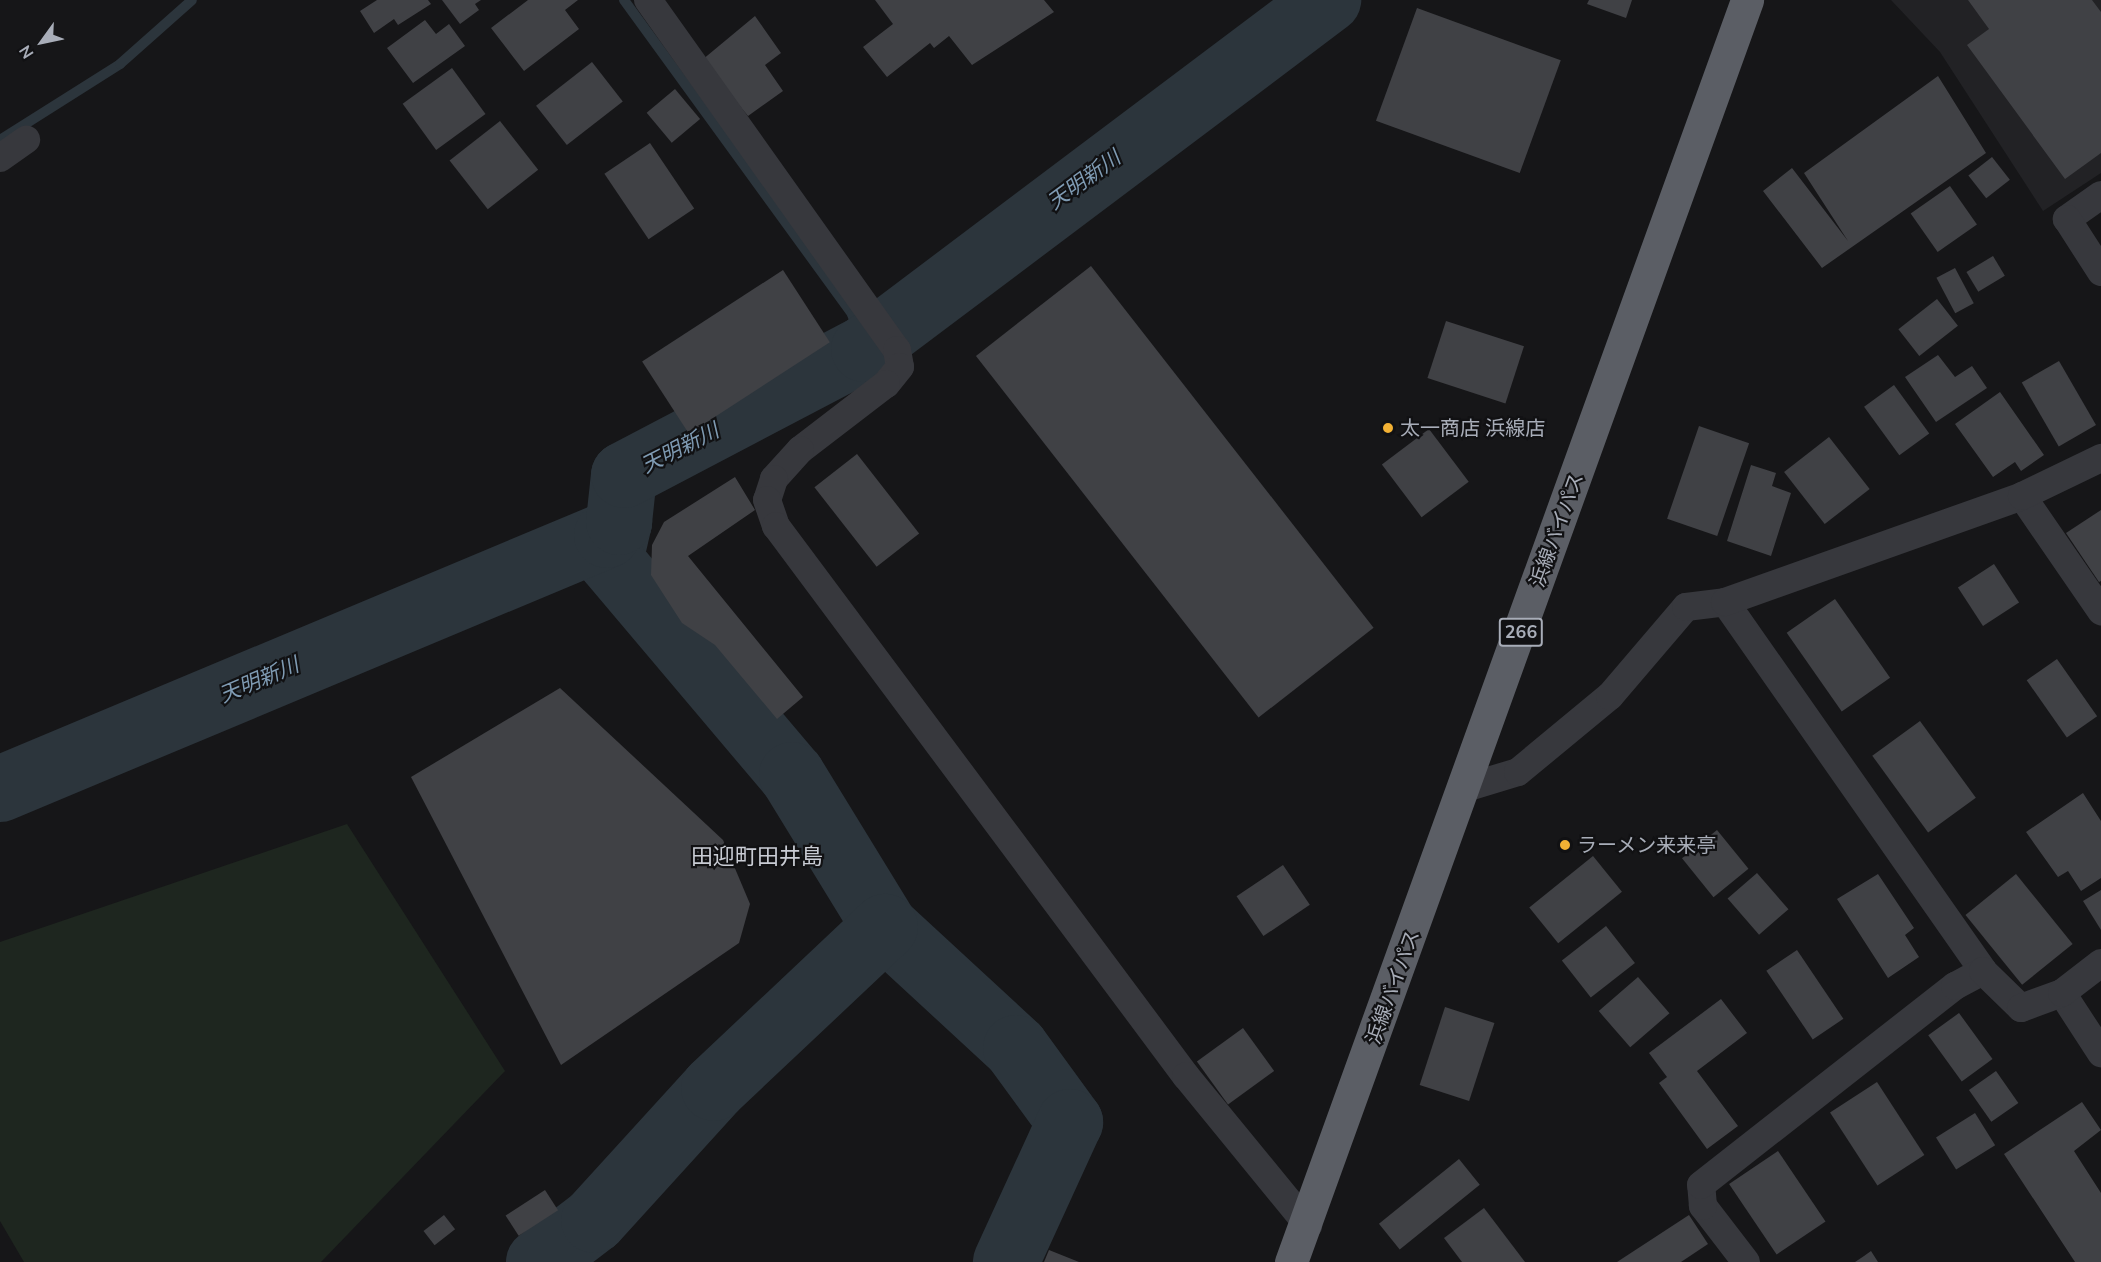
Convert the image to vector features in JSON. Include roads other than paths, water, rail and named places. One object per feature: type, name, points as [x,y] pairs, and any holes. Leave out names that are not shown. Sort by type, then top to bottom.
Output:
[{"type":"highway","name":"浜線バイパス","points":[[1291,1262],[1308,1225],[1747,0]]},
{"type":"street","points":[[648,0],[897,350],[900,367],[886,384],[800,450],[774,479],[767,500],[776,526],[1186,1076],[1308,1225]]},
{"type":"street","points":[[0,158],[26,140]]},
{"type":"street","points":[[2101,195],[2067,219],[2101,272]]},
{"type":"street","points":[[1465,788],[1518,772],[1610,696],[1686,607],[1725,602],[2022,496],[2101,458]]},
{"type":"street","points":[[2022,496],[2101,611]]},
{"type":"street","points":[[1725,602],[1983,971],[2021,1008],[2062,993],[2101,963]]},
{"type":"street","points":[[1746,1262],[1703,1206],[1701,1185],[1955,986],[1983,971]]},
{"type":"street","points":[[2062,993],[2101,1053]]},
{"type":"waterway","points":[[0,140],[120,64],[192,0]]},
{"type":"waterway","points":[[624,0],[852,314],[864,349]]},
{"type":"waterway","name":"天明新川","points":[[0,789],[607,535],[619,522],[624,475],[864,349],[1328,0]]},
{"type":"waterway","points":[[619,522],[610,560],[792,775],[885,927],[1016,1048],[1070,1122],[1006,1262]]},
{"type":"waterway","points":[[539,1262],[594,1220],[714,1088],[885,927]]},
{"type":"place","name":"太一商店 浜線店","points":[[1388,428]]},
{"type":"place","name":"ラーメン来来亭","points":[[1565,845]]},
{"type":"district","name":"田迎町田井島","points":[[757,858]]}]
